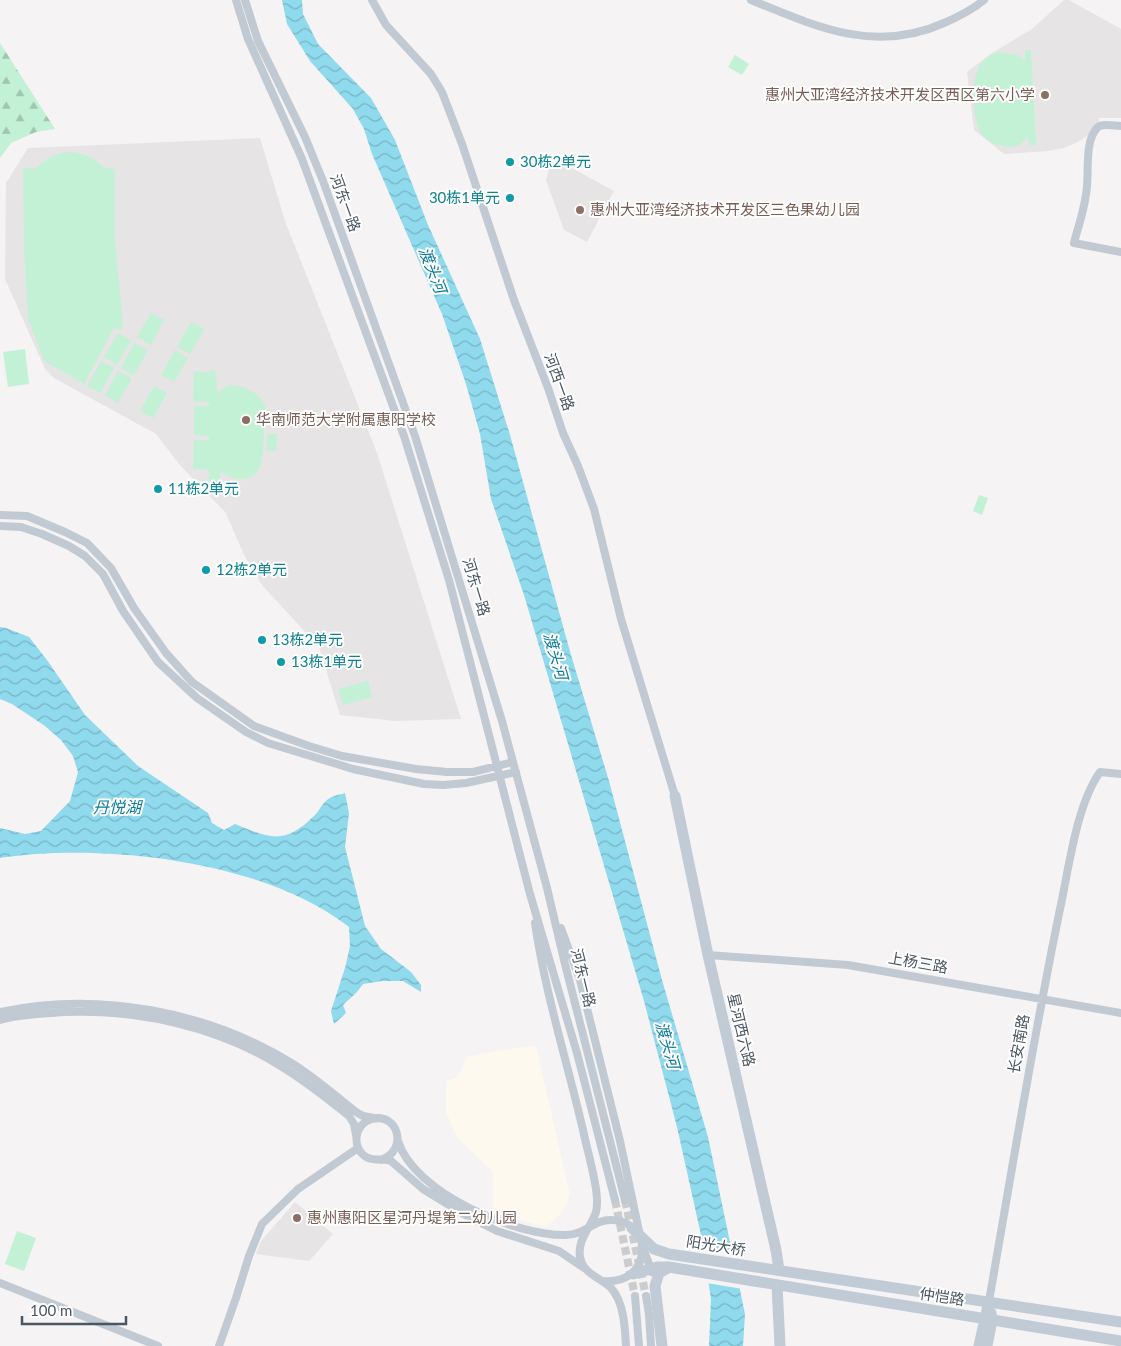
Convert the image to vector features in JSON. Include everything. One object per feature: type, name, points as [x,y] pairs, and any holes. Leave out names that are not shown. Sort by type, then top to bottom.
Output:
[{"type":"street","name":"河东一路","points":[[236,0],[248,39],[302,159],[404,436],[449,580],[530,894],[577,1053],[615,1200]]},
{"type":"street","name":"河东一路","points":[[245,0],[258,41],[305,137],[320,175],[412,426],[516,772],[551,903],[625,1200]]},
{"type":"street","name":"河西一路","points":[[372,0],[386,25],[431,74],[438,86],[462,144],[514,300],[563,433],[594,509],[621,619],[675,796]]},
{"type":"street","points":[[751,0],[813,24],[874,38],[896,37],[931,29],[975,7],[984,0]]},
{"type":"street","points":[[1121,126],[1102,125],[1097,128],[1090,145],[1087,158],[1089,174],[1086,195],[1074,243],[1121,252]]},
{"type":"street","points":[[0,515],[27,516],[65,532],[87,544],[111,568],[144,623],[166,653],[192,682],[254,726],[342,756],[373,762],[447,772],[472,772],[513,762]]},
{"type":"street","points":[[0,526],[21,526],[69,546],[85,556],[103,574],[123,611],[158,662],[198,698],[246,732],[268,743],[353,769],[424,784],[466,783],[516,772]]},
{"type":"street","name":"长安南路","points":[[988,1346],[989,1301],[1042,998],[1080,814],[1092,783],[1100,772],[1121,774]]},
{"type":"street","name":"星河西六路","points":[[675,796],[708,955],[779,1270]]},
{"type":"street","points":[[530,894],[544,977],[576,1099],[596,1188],[596,1211],[582,1238],[580,1259],[592,1276],[612,1289],[618,1299],[625,1328],[626,1346]]},
{"type":"street","points":[[551,903],[580,980],[620,1141],[641,1241],[642,1255],[639,1265],[633,1274]]},
{"type":"street","name":"上杨三路","points":[[708,955],[848,965],[1121,1013]]},
{"type":"street","points":[[0,1012],[49,1006],[116,1005],[195,1020],[245,1039],[273,1053],[294,1065],[356,1112],[363,1116],[383,1119],[389,1122],[397,1134],[402,1152],[424,1177],[453,1199],[481,1213],[514,1226],[546,1234],[577,1234],[604,1220],[614,1219],[624,1222],[632,1228],[641,1241],[651,1268],[649,1314],[651,1346]]},
{"type":"street","points":[[0,1020],[48,1013],[110,1012],[193,1027],[256,1052],[297,1076],[350,1116],[354,1124],[358,1148],[367,1158],[388,1160],[396,1164],[423,1189],[467,1216],[497,1231],[559,1251],[585,1268]]},
{"type":"street","points":[[356,1134],[363,1123],[374,1118]]},
{"type":"street","points":[[381,1160],[392,1153],[398,1140]]},
{"type":"street","points":[[219,1346],[249,1256],[262,1224],[298,1189],[358,1148]]},
{"type":"street","name":"阳光大桥","points":[[641,1241],[654,1249],[669,1254],[759,1268]]},
{"type":"street","points":[[602,1281],[624,1280],[633,1274],[651,1268],[670,1267]]},
{"type":"street","points":[[662,1346],[651,1297],[656,1276],[661,1271],[670,1267]]},
{"type":"street","name":"阳光大桥","points":[[670,1267],[757,1281]]},
{"type":"street","name":"仲恺路","points":[[759,1268],[1121,1322]]},
{"type":"street","name":"仲恺路","points":[[757,1281],[1121,1341]]},
{"type":"street","points":[[0,1283],[158,1346]]},
{"type":"street","points":[[778,1285],[780,1346]]},
{"type":"street","points":[[636,1296],[640,1346]]},
{"type":"street","name":"长安南路","points":[[980,1346],[988,1319]]},
{"type":"shaded area","name":"惠州大亚湾经济技术开发区西区第六小学","points":[[1064,0],[1069,0],[1121,29],[1121,118],[1099,118],[1099,124],[1090,134],[1064,148],[1004,154],[974,130],[967,72],[992,53],[1032,29]]},
{"type":"shaded area","name":"华南师范大学附属惠阳学校","points":[[260,138],[285,221],[377,453],[461,719],[395,721],[340,715],[319,647],[262,585],[244,555],[226,513],[179,464],[156,434],[54,378],[45,369],[5,279],[6,183],[28,148]]},
{"type":"shaded area","name":"惠州大亚湾经济技术开发区三色果幼儿园","points":[[559,161],[614,191],[587,242],[564,230],[546,180],[550,166]]},
{"type":"shaded area","points":[[536,1046],[570,1195],[562,1213],[546,1227],[493,1213],[493,1172],[457,1137],[446,1112],[446,1081],[458,1077],[467,1057],[501,1050]]},
{"type":"shaded area","name":"惠州惠阳区星河丹堤第二幼儿园","points":[[295,1202],[333,1234],[309,1261],[256,1254],[261,1241]]},
{"type":"green space","points":[[0,43],[55,129],[36,132],[11,143],[0,158]]},
{"type":"green space","points":[[1025,50],[1031,50],[1036,145],[1029,145],[1028,137],[1019,145],[1009,147],[998,145],[984,137],[978,126],[974,107],[974,87],[978,69],[985,59],[998,52],[1018,55],[1025,61]]},
{"type":"green space","points":[[735,55],[749,64],[742,75],[728,67]]},
{"type":"green space","points":[[70,152],[94,159],[103,167],[115,169],[115,240],[123,325],[120,330],[114,328],[84,384],[44,361],[28,318],[24,247],[23,168],[35,169],[51,157]]},
{"type":"green space","points":[[151,313],[164,320],[151,345],[137,337]]},
{"type":"green space","points":[[191,322],[204,329],[190,354],[177,347]]},
{"type":"green space","points":[[118,333],[131,340],[117,365],[104,357]]},
{"type":"green space","points":[[134,343],[148,350],[134,375],[121,368]]},
{"type":"green space","points":[[25,349],[29,384],[8,387],[3,352]]},
{"type":"green space","points":[[175,350],[188,358],[174,382],[161,375]]},
{"type":"green space","points":[[101,361],[114,368],[100,393],[87,386]]},
{"type":"green space","points":[[210,370],[216,371],[217,393],[227,386],[244,387],[255,393],[263,401],[266,409],[263,456],[258,470],[249,478],[243,479],[231,477],[220,471],[219,491],[209,490],[209,470],[193,469],[194,440],[209,440],[209,436],[194,435],[194,406],[209,406],[209,402],[193,401],[194,371],[209,372]]},
{"type":"green space","points":[[118,371],[132,378],[118,403],[105,395]]},
{"type":"green space","points":[[154,386],[167,393],[153,418],[140,411]]},
{"type":"green space","points":[[267,434],[277,434],[276,451],[267,451]]},
{"type":"green space","points":[[979,495],[988,498],[982,515],[973,511]]},
{"type":"green space","points":[[368,681],[372,697],[343,705],[338,689]]},
{"type":"green space","points":[[17,1231],[36,1238],[24,1271],[5,1264]]},
{"type":"water","name":"渡头河","points":[[282,0],[302,0],[303,14],[318,44],[371,98],[395,140],[428,225],[480,339],[510,435],[571,655],[609,781],[662,980],[708,1137],[745,1314],[743,1346],[709,1346],[711,1299],[701,1235],[677,1127],[644,1001],[524,595],[491,499],[480,434],[466,384],[442,314],[372,154],[364,129],[353,109],[310,61],[287,24]]},
{"type":"water","name":"丹悦湖","points":[[0,627],[29,637],[85,715],[138,766],[208,813],[212,823],[224,830],[235,824],[268,836],[286,835],[304,825],[329,799],[345,793],[349,813],[345,847],[365,926],[381,949],[411,972],[421,985],[421,992],[403,981],[382,981],[363,984],[343,1005],[346,1013],[334,1024],[331,1011],[350,946],[349,927],[314,904],[274,886],[229,872],[182,862],[134,855],[86,853],[41,854],[0,858],[0,828],[25,834],[41,831],[70,801],[78,772],[73,756],[61,740],[45,726],[12,704],[0,699]]},
{"type":"pier","points":[[701,1248],[736,1253],[743,1289],[706,1283]]},
{"type":"tunnel","points":[[615,1200],[635,1296]]},
{"type":"tunnel","points":[[625,1200],[646,1296]]},
{"type":"place","name":"惠州大亚湾经济技术开发区西区第六小学","points":[[1045,95]]},
{"type":"place","name":"30栋2单元","points":[[510,162]]},
{"type":"place","name":"30栋1单元","points":[[510,198]]},
{"type":"place","name":"惠州大亚湾经济技术开发区三色果幼儿园","points":[[580,210]]},
{"type":"place","name":"华南师范大学附属惠阳学校","points":[[246,420]]},
{"type":"place","name":"11栋2单元","points":[[158,489]]},
{"type":"place","name":"12栋2单元","points":[[206,570]]},
{"type":"place","name":"13栋2单元","points":[[262,640]]},
{"type":"place","name":"13栋1单元","points":[[281,662]]},
{"type":"place","name":"惠州惠阳区星河丹堤第二幼儿园","points":[[297,1218]]}]
